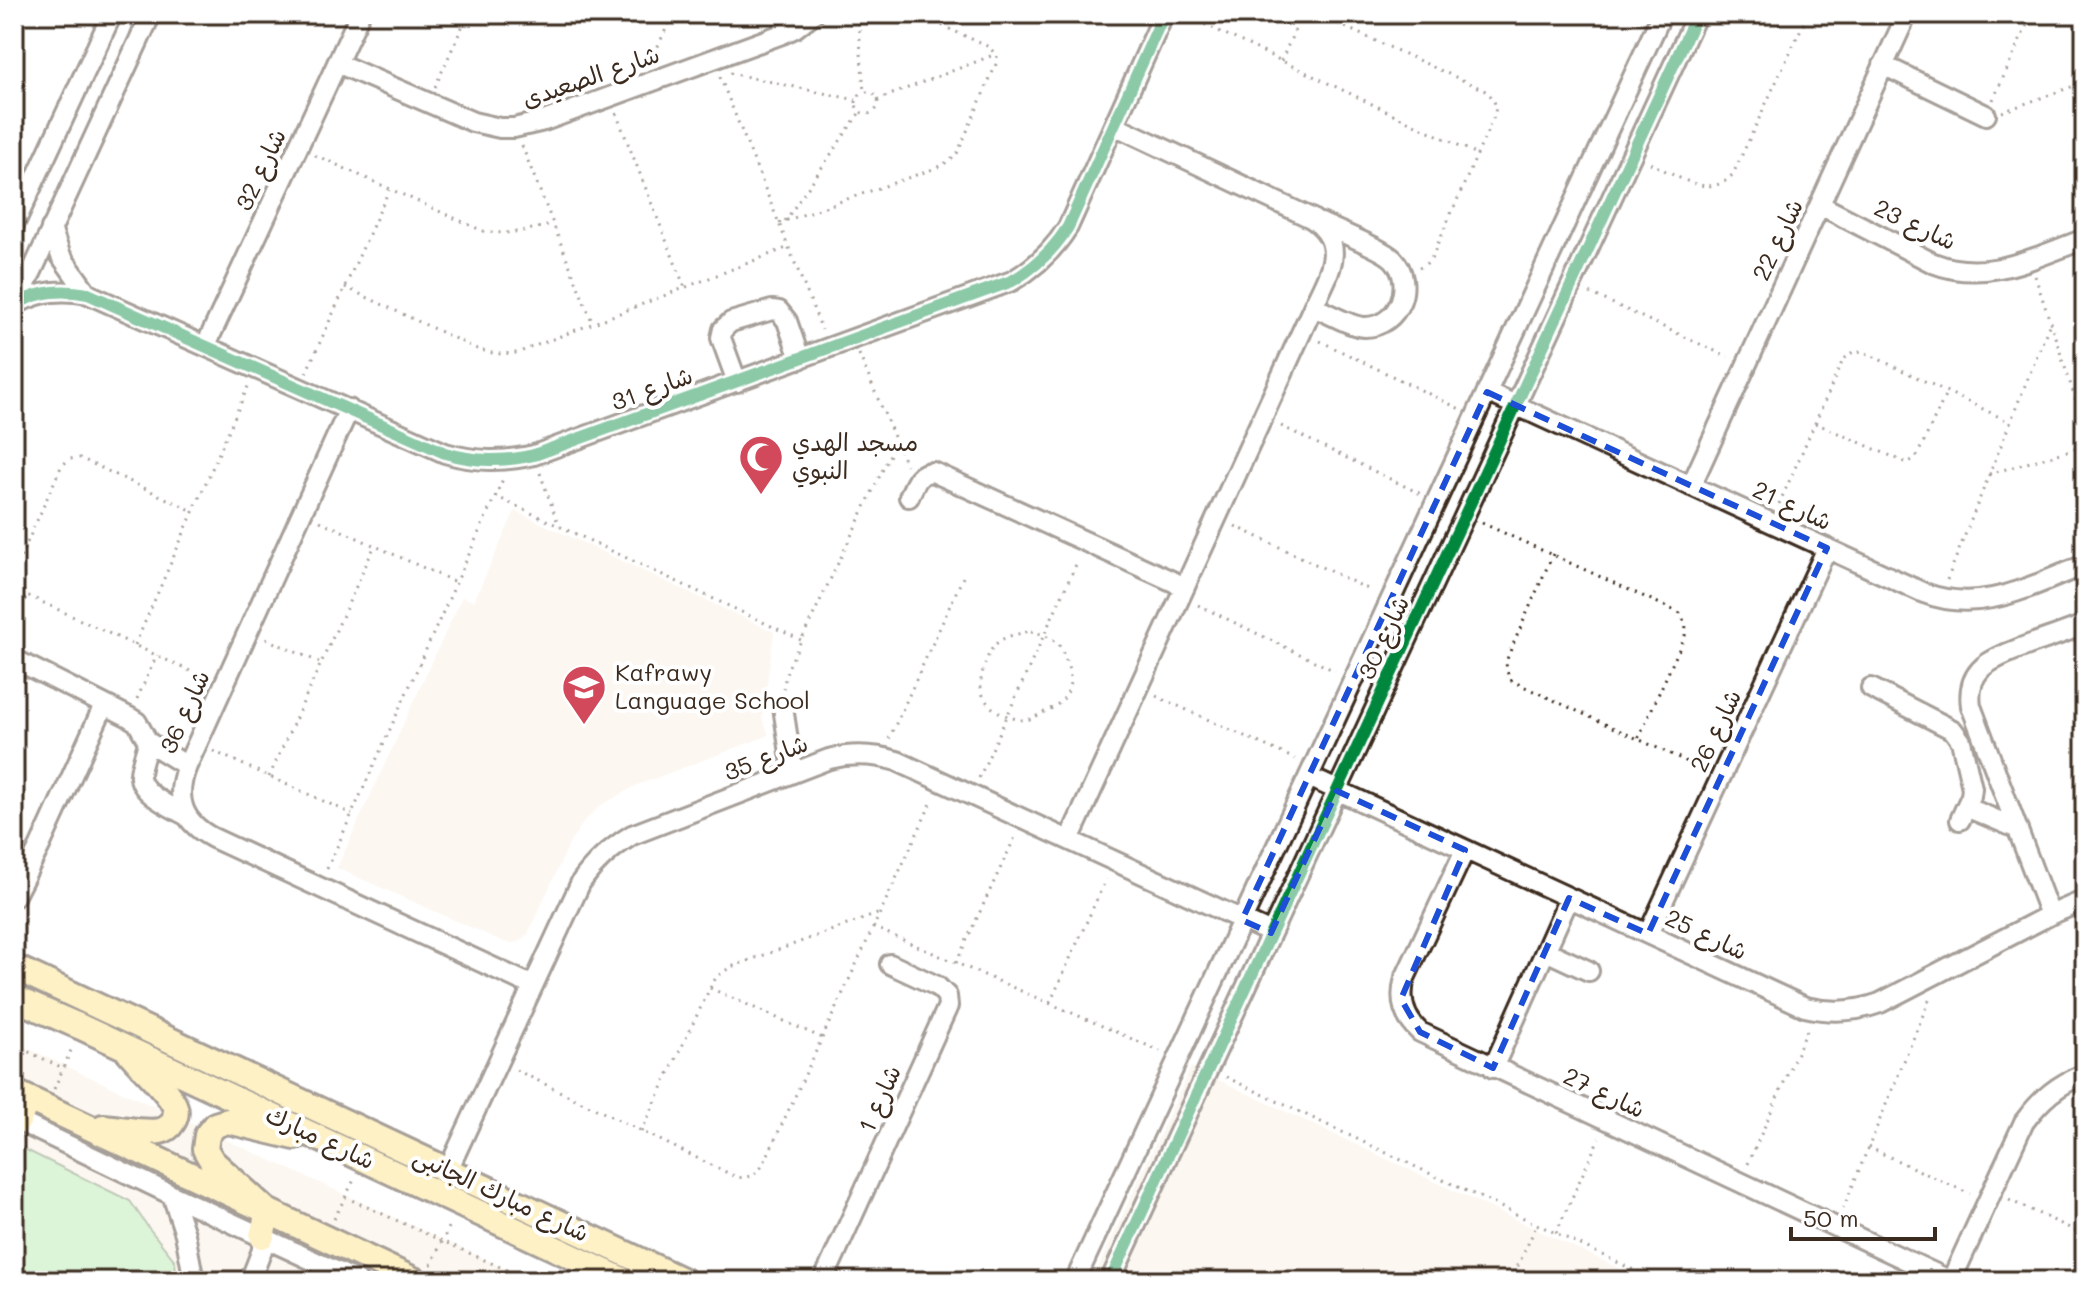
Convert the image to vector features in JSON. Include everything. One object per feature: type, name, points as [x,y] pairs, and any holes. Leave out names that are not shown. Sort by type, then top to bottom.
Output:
[{"type":"main road","name":"شارع مبارك الجانبى","points":[[14,967],[684,1281]]},
{"type":"main road","name":"شارع مبارك","points":[[14,998],[625,1281]]},
{"type":"main road","points":[[85,1125],[159,1131],[171,1126],[176,1114],[172,1101],[125,1047]]},
{"type":"main road","points":[[24,1108],[85,1125],[325,1238],[423,1274]]},
{"type":"main road","points":[[268,1212],[208,1155],[205,1142],[215,1125],[234,1123],[354,1154]]},
{"type":"main road","points":[[262,1236],[268,1212]]},
{"type":"street","points":[[14,225],[112,14]]},
{"type":"street","points":[[16,307],[151,14]]},
{"type":"street","name":"شارع 32","points":[[206,345],[360,14]]},
{"type":"street","name":"شارع الصعيدى","points":[[337,63],[473,122],[514,128],[535,124],[782,34],[813,14]]},
{"type":"street","name":"شارع 31","points":[[16,307],[28,298],[52,291],[88,294],[445,453],[484,461],[534,455],[1012,281],[1040,263],[1068,227],[1164,14]]},
{"type":"street","name":"شارع 30","points":[[1075,1281],[1662,14]]},
{"type":"street","name":"شارع 30","points":[[1110,1281],[1696,14]]},
{"type":"street","name":"شارع 22","points":[[1691,486],[1907,14]]},
{"type":"street","points":[[1883,65],[1986,115]]},
{"type":"street","points":[[1114,125],[1390,255],[1401,270],[1404,288],[1399,306],[1387,320],[1378,324],[1360,326],[1313,307]]},
{"type":"street","name":"شارع 23","points":[[1820,205],[1945,267],[1981,272],[2006,267],[2085,239]]},
{"type":"street","points":[[1069,840],[1333,264],[1330,237],[1311,218]]},
{"type":"street","points":[[51,228],[61,256],[88,294]]},
{"type":"street","points":[[737,382],[721,338],[723,329],[731,322],[772,310],[779,311],[787,321],[800,359]]},
{"type":"street","name":"شارع 21","points":[[1487,392],[1940,598],[1975,602],[2083,571]]},
{"type":"street","name":"شارع 36","points":[[187,816],[180,790],[181,780],[349,409]]},
{"type":"street","points":[[912,491],[924,473],[933,472],[1087,542],[1182,592]]},
{"type":"street","name":"شارع 26","points":[[1648,934],[1827,548]]},
{"type":"street","points":[[2050,915],[1971,706],[1971,689],[1978,672],[1994,660],[2085,624]]},
{"type":"street","points":[[14,659],[129,717],[137,722],[148,742],[187,766]]},
{"type":"street","points":[[1871,688],[1957,734],[1972,783],[1963,814],[2018,829]]},
{"type":"street","points":[[14,897],[104,705]]},
{"type":"street","points":[[783,707],[793,773]]},
{"type":"street","points":[[148,742],[140,780],[151,795],[187,816],[204,834],[533,986]]},
{"type":"street","name":"شارع 35","points":[[448,1170],[581,882],[605,853],[646,829],[842,756],[881,756],[897,761],[1271,933]]},
{"type":"street","name":"شارع 25","points":[[1311,772],[1337,791],[1816,1010],[1842,1012],[1880,1003],[2085,900]]},
{"type":"street","name":"شارع 27","points":[[1465,850],[1405,978],[1401,999],[1407,1018],[1420,1032],[1951,1281]]},
{"type":"street","points":[[1493,1068],[1569,898]]},
{"type":"street","points":[[1546,951],[1589,971]]},
{"type":"street","name":"شارع 1","points":[[823,1281],[948,1006],[947,996],[937,986],[890,964]]},
{"type":"street","points":[[1951,1281],[2015,1137],[2034,1108],[2056,1088],[2085,1074]]},
{"type":"street","points":[[24,1108],[172,1195],[357,1281]]},
{"type":"street","points":[[172,1195],[185,1234],[194,1281]]},
{"type":"street","points":[[250,1281],[262,1250],[262,1236]]},
{"type":"path","points":[[428,103],[468,14]]},
{"type":"path","points":[[640,86],[673,14]]},
{"type":"path","points":[[858,14],[864,92]]},
{"type":"path","points":[[779,223],[936,168],[951,160],[962,144],[997,62],[996,54],[989,47],[917,14]]},
{"type":"path","points":[[1183,14],[1477,154]]},
{"type":"path","points":[[1281,61],[1302,14]]},
{"type":"path","points":[[1316,14],[1488,93],[1495,103],[1495,114],[1429,261],[1413,270],[1401,270]]},
{"type":"path","points":[[1632,154],[1702,186],[1718,185],[1729,179],[1808,14]]},
{"type":"path","points":[[1986,115],[2032,14]]},
{"type":"path","points":[[877,100],[996,54]]},
{"type":"path","points":[[830,348],[717,70],[856,100]]},
{"type":"path","points":[[1986,115],[2085,82]]},
{"type":"path","points":[[864,92],[870,92],[877,100],[878,106],[871,114],[857,109],[856,100],[864,92]]},
{"type":"path","points":[[610,97],[685,288]]},
{"type":"path","points":[[785,221],[860,112]]},
{"type":"path","points":[[514,128],[593,324]]},
{"type":"path","points":[[298,147],[483,231],[516,234],[553,224]]},
{"type":"path","points":[[300,387],[389,189]]},
{"type":"path","points":[[345,287],[477,349],[496,354],[517,353],[789,247]]},
{"type":"path","points":[[2029,259],[2085,428]]},
{"type":"path","points":[[1572,284],[1746,366]]},
{"type":"path","points":[[1940,598],[2050,323]]},
{"type":"path","points":[[1302,332],[1476,417]]},
{"type":"path","points":[[853,340],[896,442],[912,491]]},
{"type":"path","points":[[1771,522],[1843,360],[1856,351],[1862,351],[2010,422]]},
{"type":"path","points":[[135,645],[256,368]]},
{"type":"path","points":[[1815,423],[1903,463],[1910,463],[1916,458],[1947,392]]},
{"type":"path","points":[[1263,417],[1436,502]]},
{"type":"path","points":[[783,707],[783,684],[787,670],[896,442]]},
{"type":"path","points":[[1989,474],[2085,446]]},
{"type":"path","points":[[534,455],[559,526]]},
{"type":"path","points":[[14,572],[61,467],[69,459],[80,458],[193,511]]},
{"type":"path","points":[[319,887],[512,460]]},
{"type":"path","points":[[495,496],[801,640]]},
{"type":"path","points":[[302,512],[456,582]]},
{"type":"path","points":[[1465,515],[1675,609],[1684,618],[1685,636],[1638,739]]},
{"type":"path","points":[[1217,517],[1391,600]]},
{"type":"path","points":[[971,795],[1087,542]]},
{"type":"path","points":[[269,777],[375,545]]},
{"type":"path","points":[[1553,554],[1508,656],[1509,676],[1517,684],[1721,777]]},
{"type":"path","points":[[881,756],[964,575]]},
{"type":"path","points":[[14,589],[223,686]]},
{"type":"path","points":[[1182,592],[1354,680]]},
{"type":"path","points":[[14,621],[27,595]]},
{"type":"path","points":[[248,631],[321,663]]},
{"type":"path","points":[[1031,631],[1054,640],[1061,647],[1070,675],[1062,701],[1024,721],[1007,716],[989,705],[980,684],[989,653],[1000,639],[1031,631]]},
{"type":"path","points":[[129,717],[157,655]]},
{"type":"path","points":[[1138,688],[1311,772]]},
{"type":"path","points":[[197,744],[352,814]]},
{"type":"path","points":[[498,1062],[736,1177],[744,1178],[757,1173],[941,781]]},
{"type":"path","points":[[956,963],[1023,819]]},
{"type":"path","points":[[1050,1004],[1114,861]]},
{"type":"path","points":[[641,1132],[717,976],[731,967],[880,913]]},
{"type":"path","points":[[873,927],[1178,1059]]},
{"type":"path","points":[[1835,1227],[1941,972]]},
{"type":"path","points":[[710,988],[822,1038]]},
{"type":"path","points":[[1740,1183],[1816,1010]]},
{"type":"path","points":[[24,1108],[63,1068],[81,1027]]},
{"type":"path","points":[[14,1045],[63,1068]]},
{"type":"path","points":[[1209,1069],[1657,1281]]},
{"type":"path","points":[[1556,1233],[1607,1121]]},
{"type":"path","points":[[1868,1147],[2085,1235]]},
{"type":"path","points":[[325,1238],[345,1197],[354,1154]]},
{"type":"path","points":[[345,1197],[531,1281]]},
{"type":"path","points":[[423,1274],[460,1203]]},
{"type":"path","points":[[1511,1281],[1537,1224]]},
{"type":"highlighted area","points":[[1487,392],[1827,548],[1648,934],[1569,898],[1493,1068],[1420,1032],[1401,999],[1465,850],[1337,791],[1271,933],[1242,920]]},
{"type":"shaded area","name":"Kafrawy Language School","points":[[515,511],[774,632],[762,719],[767,736],[637,785],[600,806],[584,821],[569,844],[528,934],[511,943],[337,868],[462,597],[474,601]]},
{"type":"shaded area","points":[[14,1042],[532,1281],[14,1281]]},
{"type":"shaded area","points":[[1191,1067],[1646,1281],[1092,1281]]},
{"type":"green space","points":[[14,1144],[130,1201],[175,1261],[177,1281],[14,1281]]},
{"type":"cycle path","points":[[18,303],[52,292],[88,294],[445,453],[490,460],[534,455],[1012,281],[1029,270],[1050,251],[1068,227],[1164,14]]},
{"type":"cycle path","points":[[1110,1281],[1697,14]]},
{"type":"place","name":"مسجد الهدي النبوي","points":[[761,496]]},
{"type":"place","name":"Kafrawy Language School","points":[[584,726]]}]
